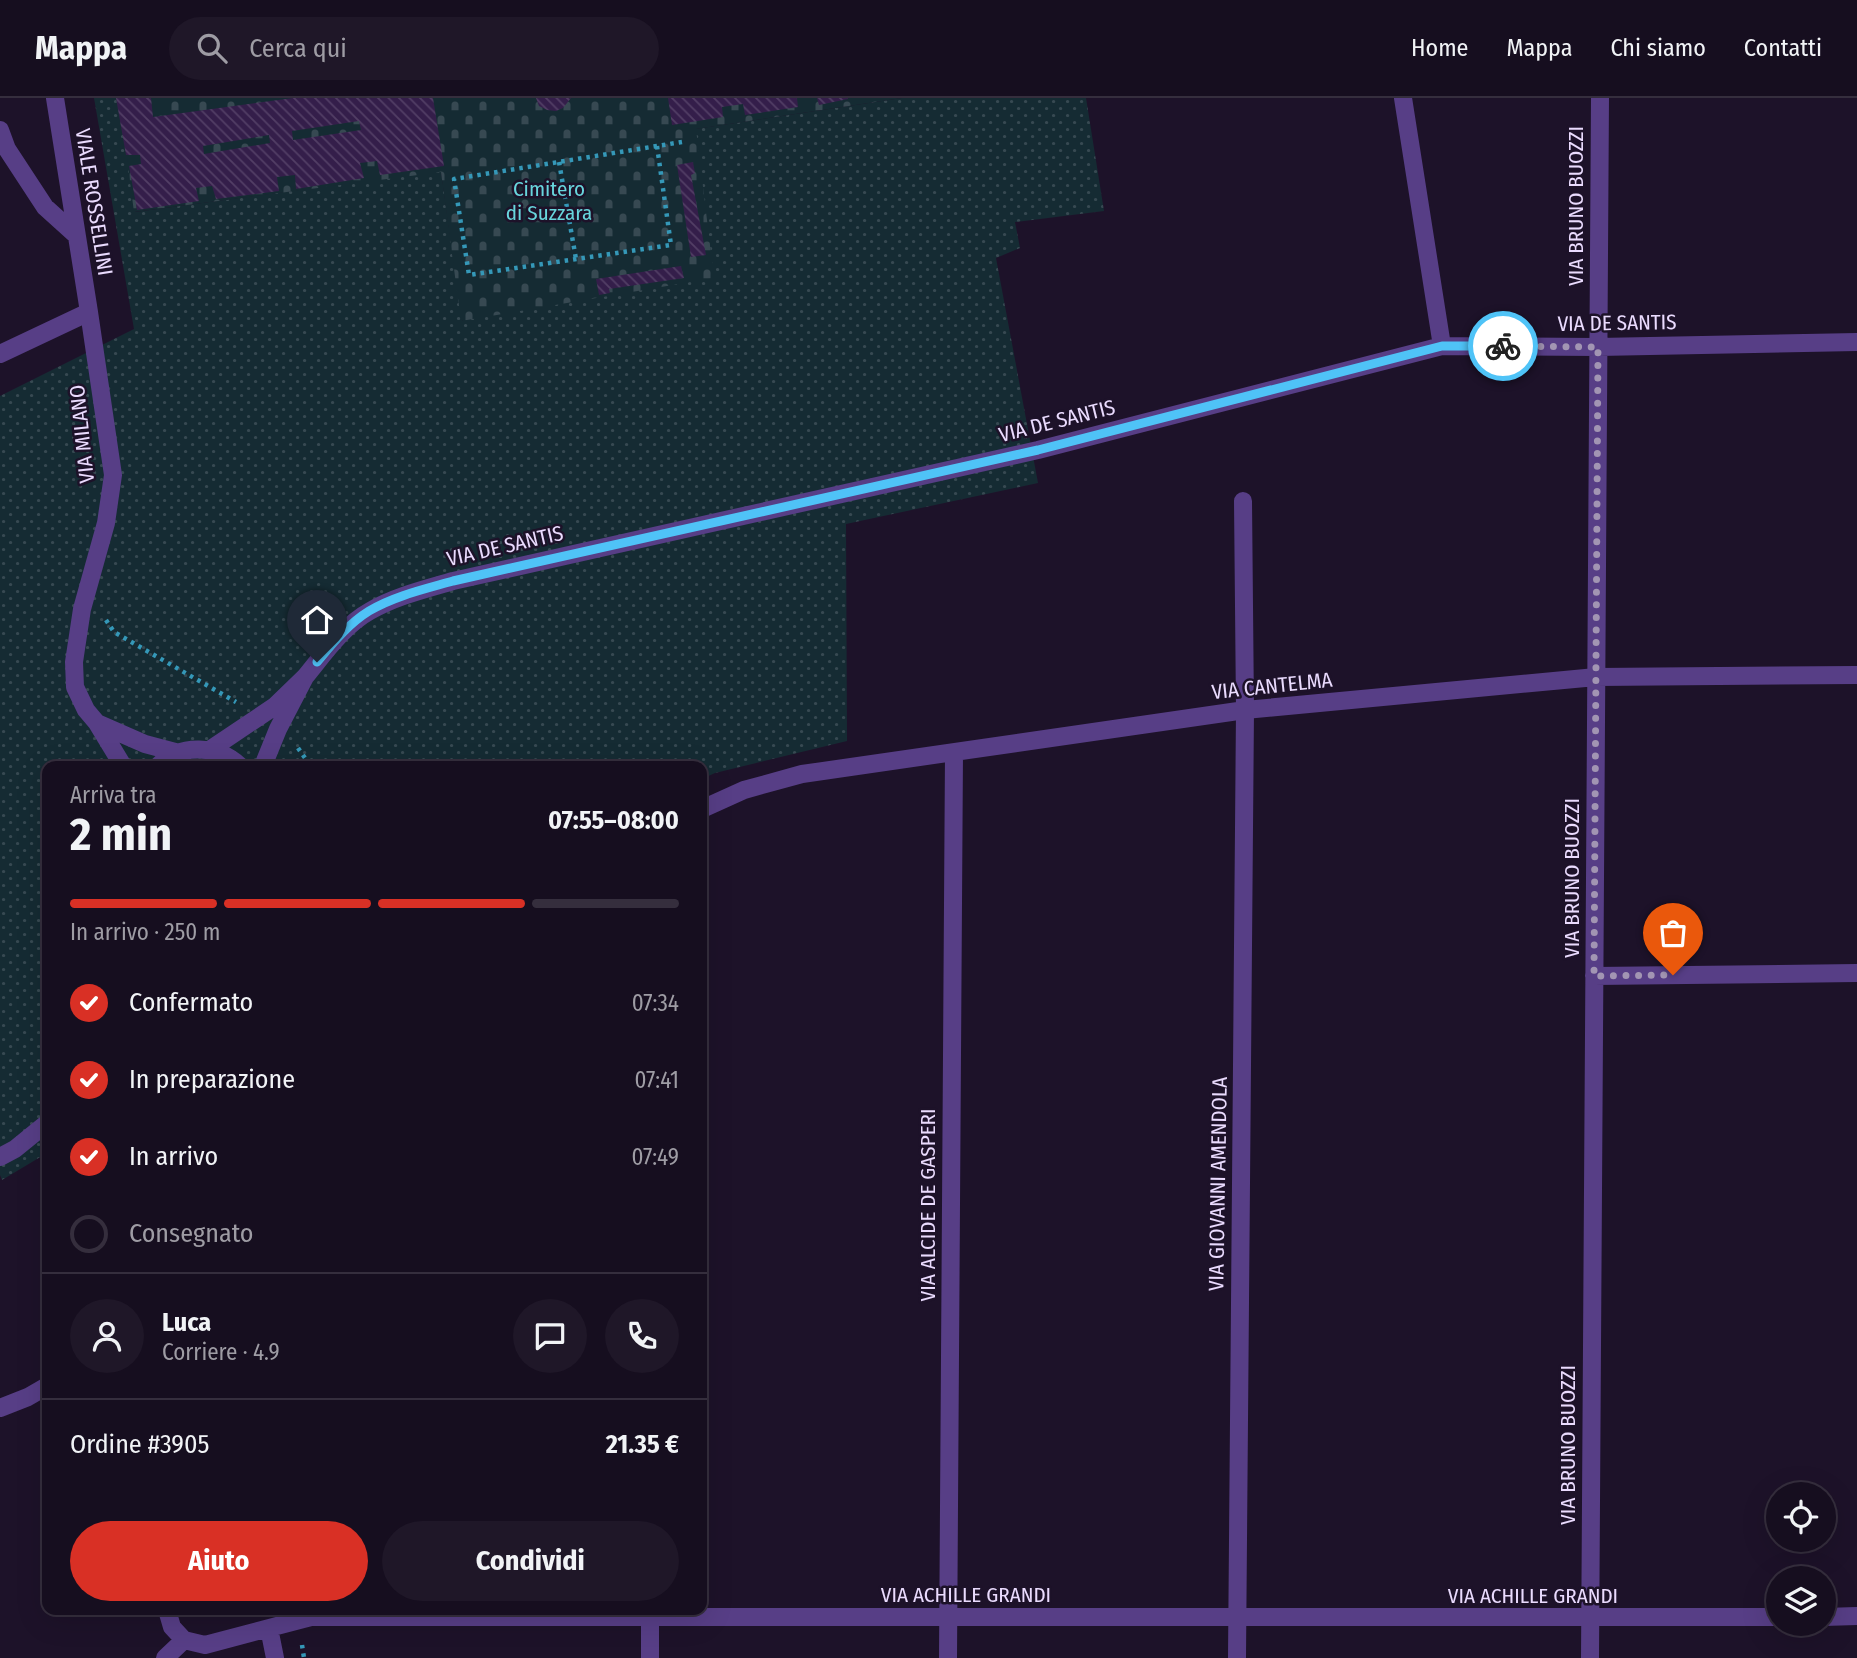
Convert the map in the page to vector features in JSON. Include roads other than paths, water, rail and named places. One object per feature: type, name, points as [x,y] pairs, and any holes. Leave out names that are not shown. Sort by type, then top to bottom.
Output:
[{"type":"street","name":"VIALE ROSSELLINI","points":[[55,98],[89,312]]},
{"type":"street","points":[[1403,98],[1442,346]]},
{"type":"street","name":"VIA BRUNO BUOZZI","points":[[1590,1658],[1600,98]]},
{"type":"street","points":[[0,130],[7,149],[45,207],[76,235]]},
{"type":"street","points":[[0,354],[89,312]]},
{"type":"street","name":"VIA MILANO","points":[[89,312],[113,475],[106,523],[82,609],[74,662],[75,687],[86,710],[120,761]]},
{"type":"street","name":"VIA DE SANTIS","points":[[305,677],[342,632],[369,611],[404,596],[453,581],[1038,450],[1442,346],[1598,347],[1857,342]]},
{"type":"street","name":"VIA GIOVANNI AMENDOLA","points":[[1237,1658],[1245,710],[1243,501]]},
{"type":"street","name":"VIA CANTELMA","points":[[707,807],[744,790],[802,774],[1245,710],[1596,677],[1857,675]]},
{"type":"street","points":[[208,751],[284,699],[305,677]]},
{"type":"street","points":[[265,761],[305,677]]},
{"type":"street","points":[[97,723],[145,744],[179,753]]},
{"type":"street","points":[[167,761],[179,753],[197,749],[216,751],[233,761]]},
{"type":"street","name":"VIA ALCIDE DE GASPERI","points":[[948,1658],[954,753]]},
{"type":"street","points":[[1594,976],[1857,973]]},
{"type":"street","points":[[0,1157],[42,1128]]},
{"type":"street","points":[[0,1408],[42,1390]]},
{"type":"street","points":[[165,1658],[184,1640],[172,1627],[168,1615]]},
{"type":"street","name":"VIA ACHILLE GRANDI","points":[[184,1640],[205,1644],[311,1617],[537,1615]]},
{"type":"street","points":[[650,1615],[650,1658]]},
{"type":"street","name":"VIA ACHILLE GRANDI","points":[[707,1615],[948,1618],[1766,1617]]},
{"type":"street","points":[[1836,1617],[1857,1616]]},
{"type":"street","points":[[269,1628],[275,1658]]},
{"type":"park label","name":"Cimitero di Suzzara","points":[[549,201]]}]
